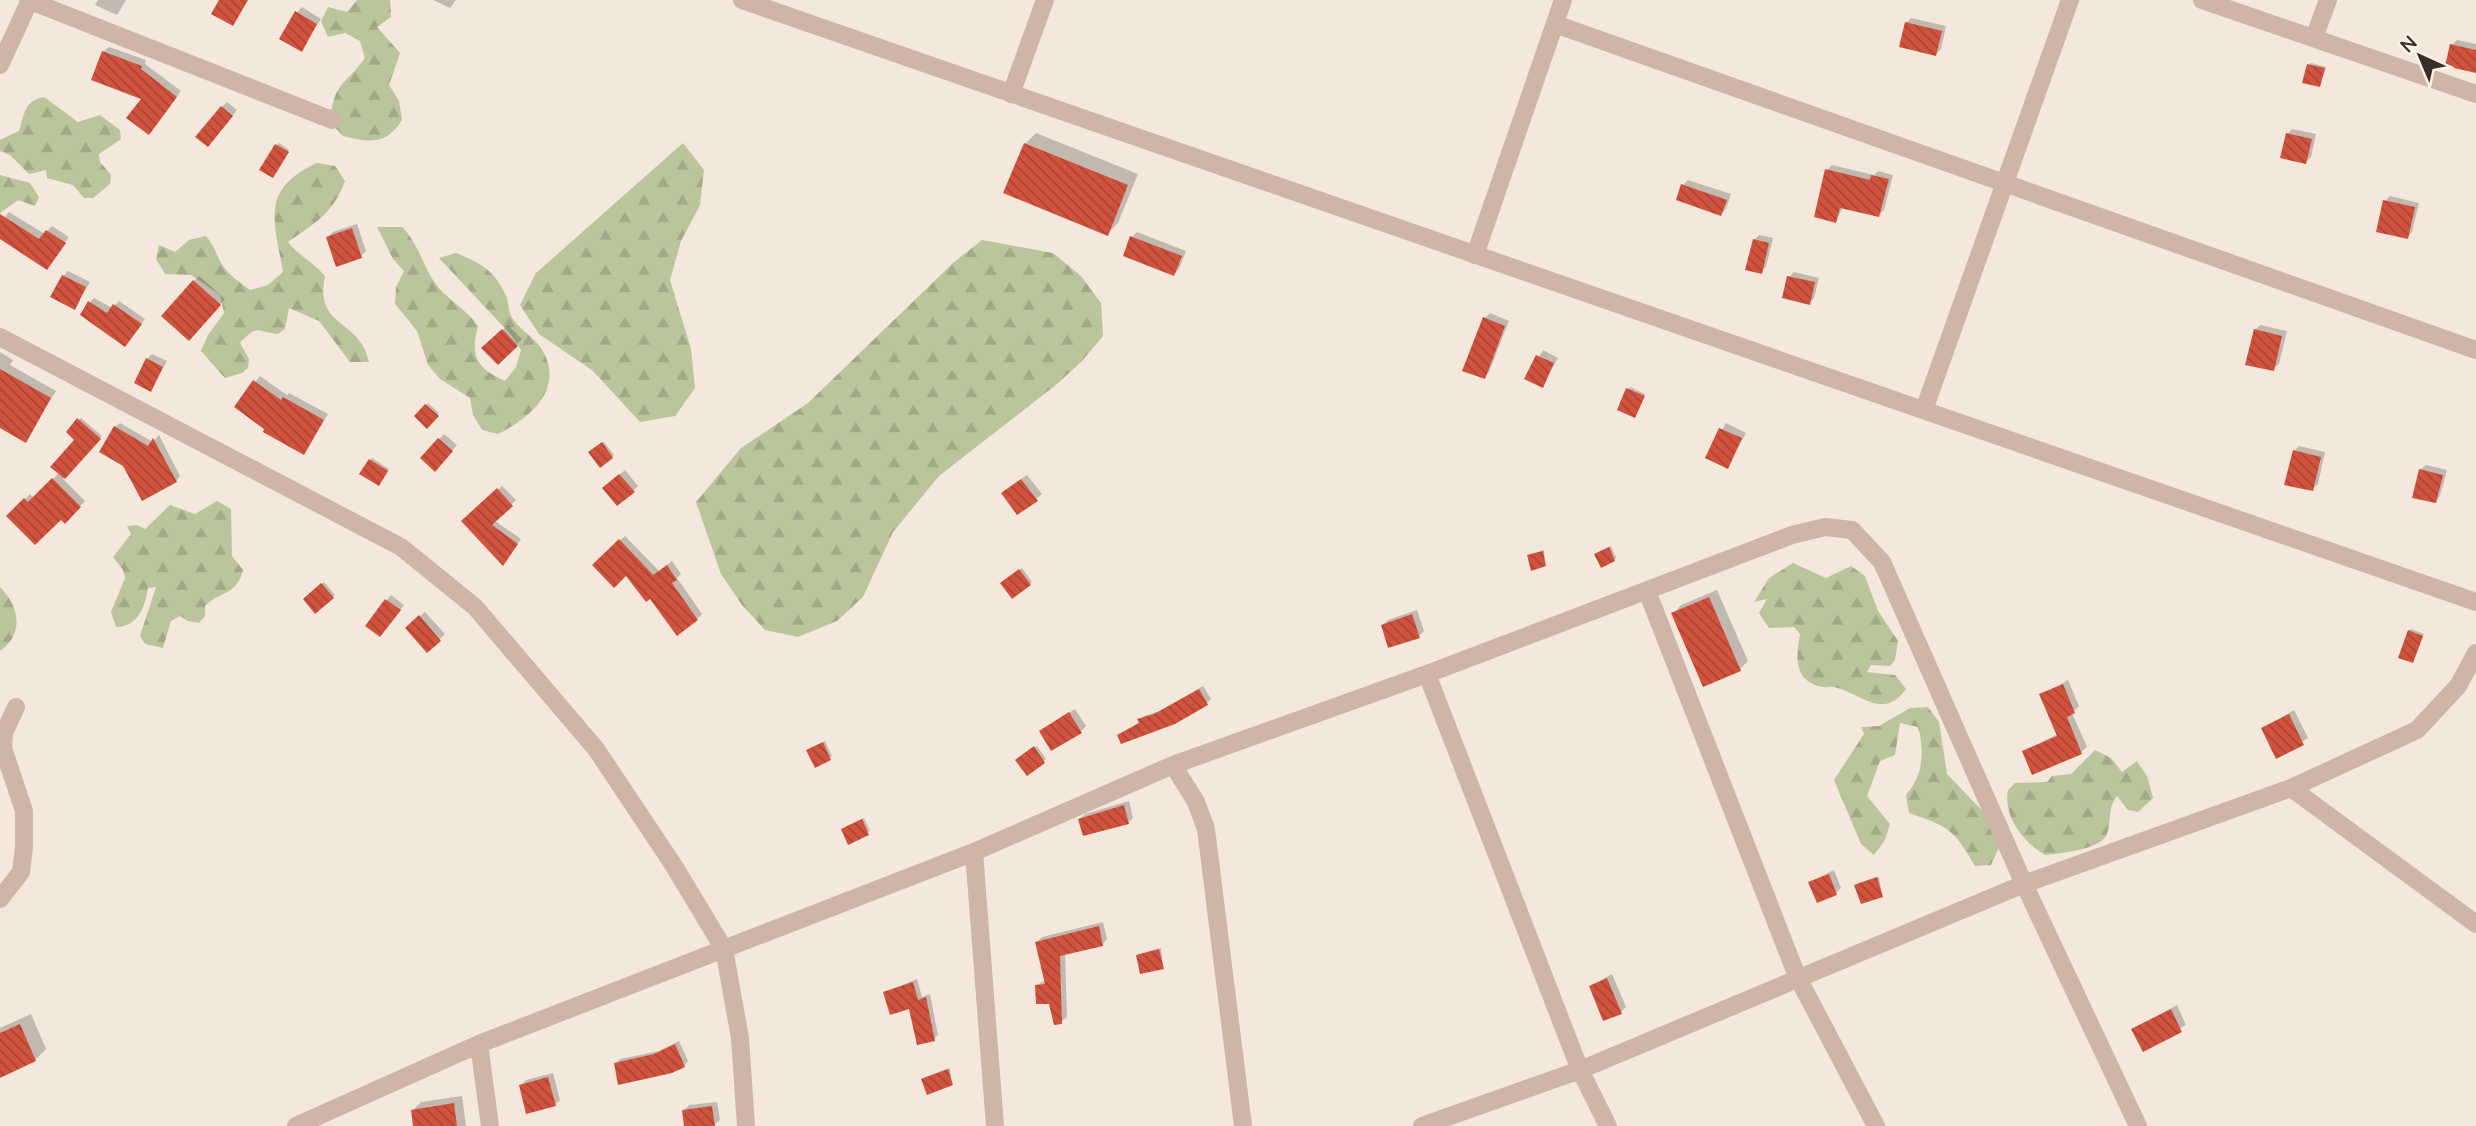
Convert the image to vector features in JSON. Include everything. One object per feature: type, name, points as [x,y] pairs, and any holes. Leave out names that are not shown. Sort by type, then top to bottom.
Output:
[{"type":"street","points":[[0,65],[29,0],[332,120]]},
{"type":"street","points":[[742,0],[2476,602]]},
{"type":"street","points":[[1011,94],[1045,0]]},
{"type":"street","points":[[1475,255],[1563,0]]},
{"type":"street","points":[[1924,410],[2070,0]]},
{"type":"street","points":[[2202,0],[2476,94]]},
{"type":"street","points":[[2314,38],[2328,0]]},
{"type":"street","points":[[1555,24],[2476,350]]},
{"type":"street","points":[[0,337],[401,547],[475,607],[596,749],[674,866],[724,949],[740,1038],[746,1126]]},
{"type":"street","points":[[296,1126],[479,1044],[974,852],[1173,765],[1427,674],[1792,535],[1825,527],[1852,530],[1882,562],[2024,884],[2138,1126]]},
{"type":"street","points":[[1647,591],[1797,976],[1876,1126]]},
{"type":"street","points":[[1422,1126],[1580,1070],[1797,976],[2024,884],[2291,788],[2417,730],[2458,686],[2476,653]]},
{"type":"street","points":[[1427,674],[1580,1070],[1608,1126]]},
{"type":"street","points":[[0,899],[21,872],[24,847],[24,811],[3,748],[4,733],[16,707]]},
{"type":"street","points":[[1173,765],[1196,803],[1206,829],[1244,1126]]},
{"type":"street","points":[[2291,788],[2476,923]]},
{"type":"street","points":[[974,852],[995,1126]]},
{"type":"street","points":[[479,1044],[490,1126]]},
{"type":"green space","points":[[357,0],[390,0],[391,17],[377,27],[400,53],[389,85],[399,101],[402,120],[384,138],[369,141],[343,136],[330,122],[337,91],[365,58],[360,41],[345,33],[328,37],[321,21],[328,7],[347,12]]},
{"type":"green space","points":[[44,97],[78,122],[100,115],[120,130],[121,139],[99,154],[100,162],[111,175],[110,184],[93,198],[84,198],[73,185],[47,178],[46,170],[29,174],[10,155],[0,151],[0,140],[19,131],[28,105]]},
{"type":"green space","points":[[683,143],[704,170],[700,205],[681,241],[670,280],[691,349],[695,388],[675,416],[640,422],[593,371],[539,334],[520,305],[536,273]]},
{"type":"green space","points":[[317,163],[335,166],[345,181],[329,210],[288,242],[325,276],[323,293],[326,306],[332,315],[357,337],[369,362],[350,362],[319,321],[289,308],[285,329],[278,334],[254,331],[240,343],[249,359],[248,368],[242,373],[225,378],[201,351],[208,335],[224,313],[220,295],[191,275],[165,274],[156,259],[159,245],[175,252],[189,240],[206,236],[223,266],[236,279],[250,290],[268,285],[283,272],[275,222],[279,195],[286,184],[299,173]]},
{"type":"green space","points":[[0,175],[30,183],[39,197],[35,206],[18,200],[0,213]]},
{"type":"green space","points":[[377,227],[402,227],[408,234],[439,288],[478,326],[475,353],[478,360],[487,371],[505,381],[516,367],[521,350],[512,336],[439,258],[456,253],[480,265],[498,281],[507,298],[511,316],[535,340],[545,355],[549,368],[546,392],[531,412],[520,421],[498,434],[482,430],[473,415],[470,398],[440,379],[428,365],[417,331],[395,304],[396,287],[404,271],[393,259]]},
{"type":"green space","points":[[982,240],[1053,253],[1081,276],[1101,303],[1103,336],[1081,362],[1057,384],[939,476],[893,532],[863,597],[837,621],[798,637],[765,630],[742,605],[721,574],[696,502],[741,448],[808,403],[953,263]]},
{"type":"green space","points":[[217,501],[231,509],[232,556],[243,570],[236,585],[205,606],[205,616],[199,623],[180,616],[171,621],[163,648],[145,644],[140,636],[156,587],[148,588],[145,602],[135,620],[116,627],[111,612],[125,578],[123,570],[113,557],[131,534],[127,526],[137,525],[145,529],[170,505],[195,514]]},
{"type":"green space","points":[[1793,563],[1826,578],[1851,566],[1865,576],[1878,611],[1898,641],[1895,660],[1890,666],[1871,665],[1867,672],[1895,675],[1906,689],[1898,698],[1889,703],[1873,703],[1838,688],[1813,684],[1801,673],[1798,659],[1800,634],[1794,627],[1769,628],[1759,613],[1767,599],[1754,602],[1769,578]]},
{"type":"green space","points":[[0,587],[12,603],[16,629],[8,644],[0,651]]},
{"type":"green space","points":[[1928,707],[1939,722],[1947,774],[1998,827],[2000,845],[1991,865],[1975,866],[1949,830],[1909,813],[1906,795],[1916,779],[1922,754],[1918,727],[1900,723],[1895,755],[1880,761],[1867,796],[1890,824],[1885,840],[1874,855],[1861,844],[1834,780],[1864,734],[1861,727],[1879,726],[1910,708]]},
{"type":"green space","points":[[2095,750],[2111,758],[2122,772],[2137,761],[2147,776],[2153,798],[2138,812],[2128,810],[2117,796],[2112,805],[2107,834],[2097,844],[2079,850],[2045,855],[2029,843],[2016,827],[2007,800],[2008,790],[2015,783],[2047,782],[2052,776],[2071,774]]},
{"type":"building","points":[[219,0],[248,0],[233,26],[211,14]]},
{"type":"building","points":[[295,11],[317,24],[302,52],[279,39]]},
{"type":"building","points":[[1905,22],[1942,31],[1936,56],[1899,47]]},
{"type":"building","points":[[2450,44],[2476,50],[2476,73],[2445,66]]},
{"type":"building","points":[[102,51],[142,66],[141,69],[177,97],[149,135],[126,118],[141,99],[91,80]]},
{"type":"building","points":[[2307,64],[2325,68],[2320,87],[2302,83]]},
{"type":"building","points":[[221,106],[233,116],[208,147],[195,137]]},
{"type":"building","points":[[2286,133],[2312,139],[2306,164],[2280,158]]},
{"type":"building","points":[[1024,143],[1128,185],[1108,236],[1003,193]]},
{"type":"building","points":[[275,144],[289,152],[273,178],[259,170]]},
{"type":"building","points":[[1825,169],[1870,180],[1871,175],[1889,179],[1879,217],[1840,208],[1836,223],[1814,217]]},
{"type":"building","points":[[1681,184],[1727,200],[1721,216],[1676,200]]},
{"type":"building","points":[[2383,200],[2415,207],[2408,239],[2376,232]]},
{"type":"building","points":[[0,214],[39,239],[46,230],[66,243],[47,270],[0,239]]},
{"type":"building","points":[[352,228],[362,258],[336,267],[326,237]]},
{"type":"building","points":[[1130,236],[1182,256],[1174,276],[1123,256]]},
{"type":"building","points":[[1753,239],[1769,243],[1762,274],[1745,270]]},
{"type":"building","points":[[62,275],[86,287],[75,310],[50,297]]},
{"type":"building","points":[[1787,276],[1815,282],[1810,305],[1782,298]]},
{"type":"building","points":[[193,280],[221,305],[189,341],[161,316]]},
{"type":"building","points":[[88,301],[107,313],[113,304],[142,324],[125,347],[80,315]]},
{"type":"building","points":[[1483,317],[1505,326],[1485,379],[1462,371]]},
{"type":"building","points":[[502,329],[518,346],[498,365],[481,348]]},
{"type":"building","points":[[2254,329],[2282,336],[2274,371],[2245,365]]},
{"type":"building","points":[[1536,355],[1554,363],[1543,388],[1524,379]]},
{"type":"building","points":[[146,358],[163,367],[151,392],[134,383]]},
{"type":"building","points":[[0,369],[51,398],[26,443],[0,428]]},
{"type":"building","points":[[253,380],[281,400],[283,397],[324,420],[304,455],[263,432],[264,429],[234,407]]},
{"type":"building","points":[[1626,388],[1645,396],[1635,418],[1617,410]]},
{"type":"building","points":[[425,404],[439,416],[427,429],[414,416]]},
{"type":"building","points":[[77,418],[101,439],[65,479],[50,467],[74,440],[66,432]]},
{"type":"building","points":[[114,426],[148,446],[153,438],[177,482],[142,501],[123,466],[99,452]]},
{"type":"building","points":[[1719,428],[1742,438],[1728,469],[1705,458]]},
{"type":"building","points":[[438,438],[453,451],[435,472],[420,458]]},
{"type":"building","points":[[602,442],[613,458],[600,468],[588,452]]},
{"type":"building","points":[[2293,450],[2321,457],[2313,491],[2284,485]]},
{"type":"building","points":[[369,459],[388,471],[379,486],[359,474]]},
{"type":"building","points":[[2419,469],[2443,475],[2436,503],[2412,498]]},
{"type":"building","points":[[619,474],[635,492],[617,506],[602,488]]},
{"type":"building","points":[[52,478],[81,507],[65,524],[61,520],[35,545],[6,516],[24,498],[28,502]]},
{"type":"building","points":[[1021,479],[1038,501],[1017,515],[1001,493]]},
{"type":"building","points":[[497,488],[513,506],[492,525],[518,544],[503,566],[461,521]]},
{"type":"building","points":[[619,539],[653,575],[667,565],[677,580],[672,583],[698,620],[677,636],[650,599],[646,602],[626,576],[614,588],[592,565]]},
{"type":"building","points":[[1609,547],[1615,561],[1601,568],[1594,554]]},
{"type":"building","points":[[1543,551],[1546,566],[1531,571],[1527,555]]},
{"type":"building","points":[[1019,569],[1031,585],[1012,599],[1000,583]]},
{"type":"building","points":[[321,583],[334,598],[315,614],[303,599]]},
{"type":"building","points":[[1709,597],[1741,671],[1703,687],[1671,613]]},
{"type":"building","points":[[385,599],[401,610],[380,637],[365,626]]},
{"type":"building","points":[[1412,614],[1420,638],[1388,648],[1381,625]]},
{"type":"building","points":[[419,615],[441,641],[427,653],[405,628]]},
{"type":"building","points":[[2408,630],[2423,636],[2413,663],[2398,658]]},
{"type":"building","points":[[2063,684],[2075,713],[2067,717],[2082,754],[2032,775],[2022,751],[2057,736],[2039,694]]},
{"type":"building","points":[[1199,689],[1208,705],[1175,724],[1121,744],[1117,735],[1139,723],[1137,719],[1154,714]]},
{"type":"building","points":[[1069,712],[1082,733],[1051,751],[1039,731]]},
{"type":"building","points":[[2289,714],[2304,745],[2276,759],[2261,728]]},
{"type":"building","points":[[823,742],[831,760],[815,768],[806,750]]},
{"type":"building","points":[[1034,746],[1045,763],[1027,776],[1015,760]]},
{"type":"building","points":[[1124,805],[1129,824],[1083,836],[1078,819]]},
{"type":"building","points":[[862,819],[869,835],[848,845],[841,829]]},
{"type":"building","points":[[1829,874],[1837,895],[1817,903],[1808,882]]},
{"type":"building","points":[[1877,877],[1883,897],[1861,904],[1854,885]]},
{"type":"building","points":[[1099,926],[1103,946],[1060,956],[1062,1024],[1054,1025],[1049,1004],[1036,1004],[1035,985],[1045,984],[1035,942]]},
{"type":"building","points":[[1159,949],[1164,969],[1140,974],[1136,955]]},
{"type":"building","points":[[1607,978],[1622,1014],[1603,1021],[1589,986]]},
{"type":"building","points":[[913,982],[918,1000],[926,997],[935,1041],[917,1045],[909,1009],[890,1015],[883,992]]},
{"type":"building","points":[[2171,1009],[2182,1032],[2143,1052],[2131,1029]]},
{"type":"building","points":[[20,1024],[36,1061],[0,1078],[0,1033]]},
{"type":"building","points":[[675,1044],[685,1067],[672,1073],[618,1085],[614,1063],[654,1054]]},
{"type":"building","points":[[948,1069],[953,1085],[927,1095],[921,1079]]},
{"type":"building","points":[[548,1077],[556,1106],[526,1114],[519,1085]]},
{"type":"building","points":[[454,1103],[457,1126],[413,1126],[411,1110]]},
{"type":"building","points":[[712,1106],[715,1126],[684,1126],[682,1110]]}]
